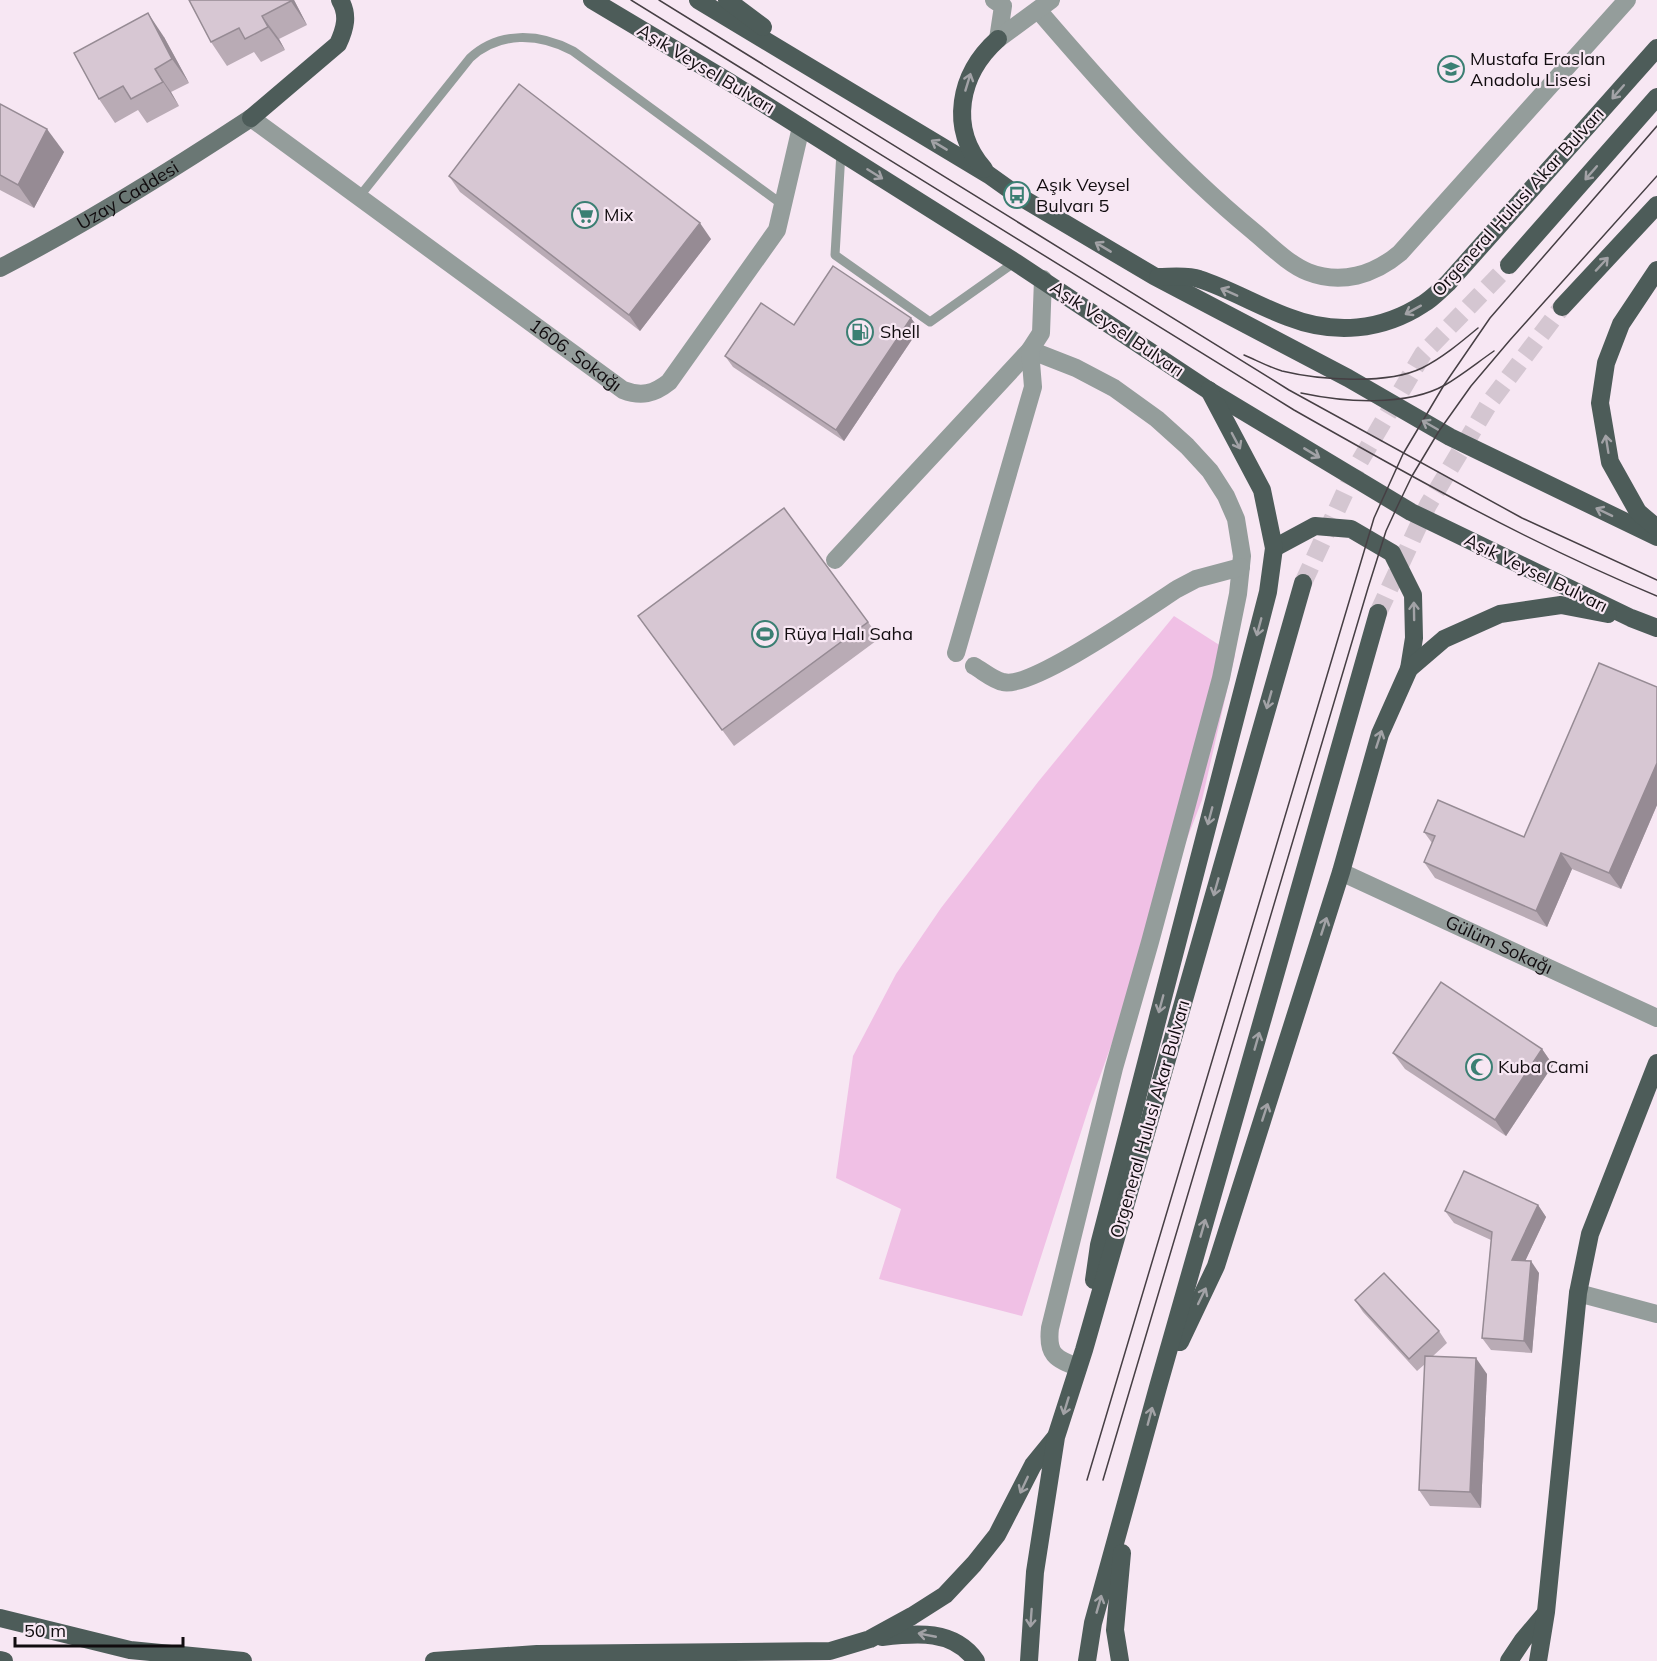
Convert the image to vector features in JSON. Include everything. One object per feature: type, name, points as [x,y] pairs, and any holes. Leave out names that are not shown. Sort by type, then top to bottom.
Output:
[{"type":"main road","points":[[251,118],[338,44],[344,31],[346,17],[340,0]]},
{"type":"main road","points":[[579,0],[611,11]]},
{"type":"main road","name":"Aşık Veysel Bulvarı","points":[[592,0],[1015,261],[1208,390],[1411,512],[1631,618],[1657,628]]},
{"type":"main road","points":[[698,0],[1154,276],[1348,378],[1450,437],[1657,537]]},
{"type":"main road","points":[[727,0],[838,84]]},
{"type":"main road","points":[[989,175],[970,148],[964,124],[963,99],[971,72],[987,49],[998,39]]},
{"type":"main road","name":"Orgeneral Hulusi Akar Bulvarı","points":[[1154,276],[1197,278],[1288,318],[1317,326],[1354,328],[1373,326],[1399,317],[1425,303],[1448,284],[1657,48]]},
{"type":"main road","name":"Orgeneral Hulusi Akar Bulvarı","points":[[1509,266],[1657,97]]},
{"type":"main road","name":"Uzay Caddesi","points":[[0,268],[105,210],[251,118]]},
{"type":"main road","points":[[1562,307],[1657,205]]},
{"type":"main road","points":[[1657,270],[1621,324],[1606,363],[1600,403],[1610,462],[1638,512],[1657,528]]},
{"type":"main road","points":[[1084,1350],[1099,1245],[1265,603],[1274,548],[1262,490],[1208,390]]},
{"type":"main road","points":[[1158,1387],[1216,1266],[1341,872],[1380,734],[1408,669],[1414,638],[1413,595],[1392,553],[1351,529],[1315,526],[1274,548]]},
{"type":"main road","name":"Orgeneral Hulusi Akar Bulvarı","points":[[1029,1661],[1035,1572],[1056,1437],[1084,1350],[1303,583]]},
{"type":"main road","points":[[1408,669],[1444,639],[1500,614],[1561,605],[1631,618]]},
{"type":"main road","points":[[1087,1661],[1093,1623],[1158,1387],[1378,613]]},
{"type":"main road","points":[[1538,1661],[1546,1612],[1578,1293],[1590,1234],[1657,1063]]},
{"type":"main road","points":[[870,1639],[912,1616],[945,1594],[974,1564],[997,1535],[1033,1465],[1056,1437]]},
{"type":"main road","points":[[1120,1661],[1114,1630],[1127,1506]]},
{"type":"main road","points":[[1509,1661],[1522,1640],[1546,1612]]},
{"type":"main road","points":[[0,1618],[130,1650],[243,1661]]},
{"type":"main road","points":[[434,1661],[537,1654],[819,1652],[870,1639],[918,1633],[952,1640],[976,1661]]},
{"type":"street","points":[[998,39],[1045,5],[1113,98],[1196,181],[1296,267],[1320,276],[1346,278],[1376,270],[1389,263],[1400,253],[1627,0]]},
{"type":"street","points":[[998,39],[1003,2]]},
{"type":"street","name":"1606. Sokağı","points":[[251,118],[622,390],[633,394],[658,391],[669,382],[777,230],[801,127]]},
{"type":"street","points":[[835,560],[1030,350],[1041,333],[1043,279]]},
{"type":"street","points":[[1030,350],[1076,368],[1114,388],[1157,419],[1187,446],[1210,471],[1227,496],[1236,519],[1242,556],[1238,594],[1221,678],[1114,1068],[1050,1328],[1049,1343],[1052,1351],[1062,1362],[1078,1367]]},
{"type":"street","points":[[956,653],[1033,387],[1030,350]]},
{"type":"street","points":[[974,666],[1004,683],[1023,681],[1048,670],[1186,584],[1241,567]]},
{"type":"street","name":"Gülüm Sokağı","points":[[1341,872],[1657,1018]]},
{"type":"street","points":[[1578,1293],[1657,1314]]},
{"type":"lane","points":[[359,197],[479,49],[492,43],[520,37],[547,40],[573,51],[783,206]]},
{"type":"lane","points":[[841,152],[835,255],[930,322],[1015,261]]},
{"type":"shaded area","points":[[1174,616],[1235,655],[1202,800],[1089,1107],[1022,1316],[879,1279],[901,1209],[836,1178],[853,1056],[896,974],[941,908],[1038,782]]},
{"type":"building","points":[[189,0],[291,1],[262,16],[268,27],[245,39],[239,28],[211,42]]},
{"type":"building","points":[[148,13],[172,59],[155,69],[163,82],[131,99],[123,86],[99,99],[74,53]]},
{"type":"building","name":"Mix","points":[[519,84],[700,223],[629,315],[449,176]]},
{"type":"building","points":[[0,104],[47,129],[18,185],[0,175]]},
{"type":"building","points":[[833,266],[911,318],[836,430],[725,356],[761,303],[794,325]]},
{"type":"building","points":[[784,508],[868,622],[722,730],[638,616]]},
{"type":"building","points":[[1599,663],[1657,687],[1657,763],[1609,873],[1561,853],[1536,911],[1424,862],[1435,836],[1424,832],[1438,800],[1524,837]]},
{"type":"building","name":"Kuba Cami","points":[[1441,982],[1542,1049],[1495,1120],[1393,1053]]},
{"type":"building","points":[[1464,1171],[1538,1205],[1512,1260],[1531,1261],[1524,1341],[1482,1338],[1492,1232],[1445,1211]]},
{"type":"building","points":[[1384,1273],[1439,1331],[1409,1359],[1355,1300]]},
{"type":"building","points":[[1425,1356],[1476,1358],[1470,1492],[1419,1490]]},
{"type":"tunnel","points":[[1303,583],[1357,466],[1423,354],[1509,265]]},
{"type":"tunnel","points":[[1378,613],[1428,505],[1490,402],[1562,307]]},
{"type":"tram line","points":[[631,0],[1294,410],[1427,485],[1518,532],[1657,596]]},
{"type":"tram line","points":[[659,0],[1289,390],[1522,518],[1657,580]]},
{"type":"tram line","points":[[1087,1480],[1374,518],[1403,454],[1444,385],[1490,318],[1657,126]]},
{"type":"tram line","points":[[1103,1480],[1386,531],[1412,476],[1439,431],[1471,386],[1657,176]]},
{"type":"tram line","points":[[1244,355],[1282,371],[1315,377],[1353,379],[1391,377],[1422,368],[1451,350],[1478,328]]},
{"type":"tram line","points":[[1301,393],[1336,399],[1374,401],[1412,397],[1445,385],[1494,351]]},
{"type":"place","name":"Mustafa Eraslan Anadolu Lisesi","points":[[1451,69]]},
{"type":"place","name":"Aşık Veysel Bulvarı 5","points":[[1017,195]]},
{"type":"place","name":"Mix","points":[[585,215]]},
{"type":"place","name":"Shell","points":[[860,332]]},
{"type":"place","name":"Rüya Halı Saha","points":[[765,634]]},
{"type":"place","name":"Kuba Cami","points":[[1479,1067]]}]
